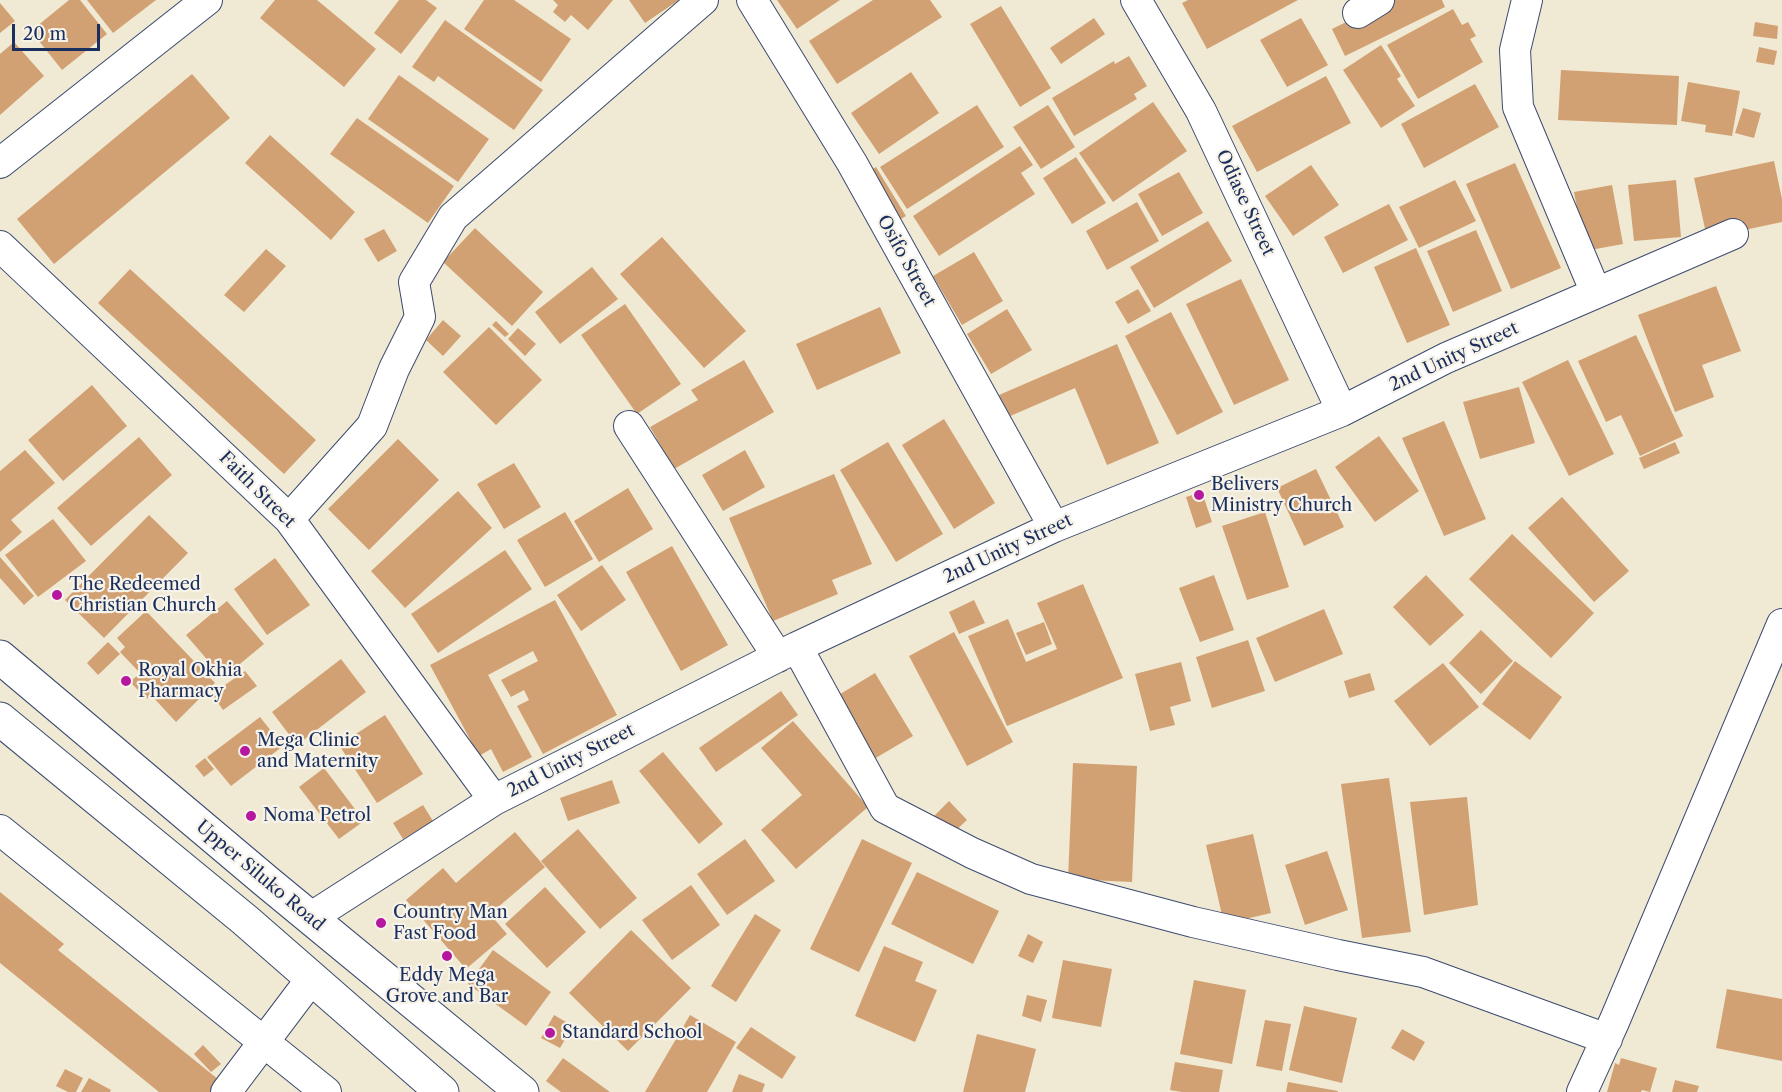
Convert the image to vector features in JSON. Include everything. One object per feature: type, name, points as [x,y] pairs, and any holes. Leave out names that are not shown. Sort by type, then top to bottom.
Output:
[{"type":"main road","name":"Upper Siluko Road","points":[[0,657],[310,918],[522,1092]]},
{"type":"main road","points":[[0,719],[245,920],[442,1092]]},
{"type":"street","points":[[0,163],[207,0]]},
{"type":"street","points":[[289,519],[372,426],[394,369],[420,317],[414,282],[453,217],[703,0]]},
{"type":"street","name":"Osifo Street","points":[[752,0],[852,163],[1053,527]]},
{"type":"street","name":"Odiase Street","points":[[1136,0],[1201,111],[1342,411]]},
{"type":"street","points":[[1527,0],[1515,50],[1518,106],[1596,293]]},
{"type":"street","name":"2nd Unity Street","points":[[310,918],[494,800],[788,652],[1053,527],[1342,411],[1446,358],[1733,234]]},
{"type":"street","name":"Faith Street","points":[[0,246],[289,519],[494,800]]},
{"type":"street","points":[[629,426],[788,652],[885,808],[972,853],[1031,879],[1182,920],[1423,972],[1607,1039]]},
{"type":"street","points":[[1582,1092],[1607,1039],[1782,624]]},
{"type":"street","points":[[0,830],[326,1092]]},
{"type":"street","points":[[226,1092],[312,978]]},
{"type":"building","points":[[69,0],[80,0],[107,34],[62,70],[31,31]]},
{"type":"building","points":[[87,0],[156,0],[113,33]]},
{"type":"building","points":[[275,0],[317,0],[376,49],[344,87],[260,18]]},
{"type":"building","points":[[399,0],[426,0],[437,8],[401,54],[374,33]]},
{"type":"building","points":[[484,0],[514,0],[571,39],[541,82],[464,29]]},
{"type":"building","points":[[553,0],[613,0],[588,30],[571,15],[565,22],[553,12],[558,5]]},
{"type":"building","points":[[629,0],[679,0],[645,23]]},
{"type":"building","points":[[777,0],[840,0],[797,29]]},
{"type":"building","points":[[873,0],[930,0],[942,17],[837,84],[809,41]]},
{"type":"building","points":[[1188,0],[1298,0],[1207,49],[1182,3]]},
{"type":"building","points":[[1391,0],[1442,0],[1445,7],[1345,56],[1332,29]]},
{"type":"building","points":[[0,3],[15,21],[0,33]]},
{"type":"building","points":[[1001,6],[1051,88],[1020,107],[970,24]]},
{"type":"building","points":[[1453,9],[1462,25],[1468,22],[1476,36],[1470,39],[1483,62],[1418,99],[1387,45]]},
{"type":"building","points":[[1094,18],[1105,34],[1061,64],[1050,48]]},
{"type":"building","points":[[1301,18],[1328,65],[1287,87],[1260,40]]},
{"type":"building","points":[[445,20],[543,90],[514,130],[438,76],[434,82],[412,67]]},
{"type":"building","points":[[1755,22],[1778,26],[1777,39],[1753,36]]},
{"type":"building","points":[[14,42],[44,76],[0,115],[0,54]]},
{"type":"building","points":[[1381,45],[1401,76],[1397,79],[1415,106],[1381,128],[1343,70]]},
{"type":"building","points":[[1759,47],[1777,51],[1774,65],[1756,62]]},
{"type":"building","points":[[1129,56],[1147,86],[1134,94],[1137,99],[1074,136],[1052,98],[1114,61],[1115,64]]},
{"type":"building","points":[[1561,70],[1679,76],[1677,125],[1558,120]]},
{"type":"building","points":[[911,72],[939,113],[879,154],[851,113]]},
{"type":"building","points":[[192,74],[230,118],[54,264],[17,219]]},
{"type":"building","points":[[399,75],[489,139],[458,182],[368,119]]},
{"type":"building","points":[[1326,76],[1351,123],[1257,172],[1232,126]]},
{"type":"building","points":[[1688,82],[1740,91],[1732,136],[1705,132],[1706,125],[1681,121]]},
{"type":"building","points":[[1475,84],[1499,127],[1424,168],[1401,124]]},
{"type":"building","points":[[1153,102],[1187,151],[1113,202],[1079,153]]},
{"type":"building","points":[[977,105],[1004,147],[907,209],[880,167]]},
{"type":"building","points":[[1048,105],[1075,147],[1041,169],[1013,127]]},
{"type":"building","points":[[1743,108],[1761,113],[1754,138],[1735,133]]},
{"type":"building","points":[[357,118],[454,186],[428,223],[330,154]]},
{"type":"building","points":[[270,135],[355,212],[331,240],[245,163]]},
{"type":"building","points":[[1020,146],[1033,165],[1021,173],[1035,194],[939,256],[913,216]]},
{"type":"building","points":[[1076,157],[1106,203],[1072,224],[1043,178]]},
{"type":"building","points":[[1774,161],[1782,199],[1782,222],[1707,238],[1694,178]]},
{"type":"building","points":[[1515,163],[1561,268],[1511,289],[1466,184]]},
{"type":"building","points":[[1311,165],[1339,205],[1293,236],[1265,196]]},
{"type":"building","points":[[876,167],[906,216],[891,225],[861,176]]},
{"type":"building","points":[[1179,172],[1203,213],[1162,236],[1138,194]]},
{"type":"building","points":[[1455,180],[1476,221],[1419,248],[1399,207]]},
{"type":"building","points":[[1676,180],[1681,237],[1634,241],[1628,185]]},
{"type":"building","points":[[1612,185],[1623,244],[1585,251],[1574,192]]},
{"type":"building","points":[[1137,202],[1159,241],[1107,270],[1086,231]]},
{"type":"building","points":[[1389,204],[1408,240],[1343,273],[1324,237]]},
{"type":"building","points":[[1208,221],[1232,261],[1154,308],[1130,267]]},
{"type":"building","points":[[475,228],[543,292],[512,326],[443,262]]},
{"type":"building","points":[[384,229],[397,251],[378,262],[364,239]]},
{"type":"building","points":[[1476,230],[1502,291],[1453,312],[1427,251]]},
{"type":"building","points":[[662,237],[746,331],[704,368],[620,274]]},
{"type":"building","points":[[1416,248],[1450,325],[1407,343],[1374,267]]},
{"type":"building","points":[[266,249],[286,266],[244,312],[224,295]]},
{"type":"building","points":[[974,252],[1003,301],[962,325],[933,276]]},
{"type":"building","points":[[592,267],[618,299],[560,344],[535,312]]},
{"type":"building","points":[[130,269],[316,440],[284,474],[98,303]]},
{"type":"building","points":[[1241,279],[1289,380],[1234,405],[1186,304]]},
{"type":"building","points":[[1716,286],[1741,351],[1702,365],[1714,397],[1675,412],[1638,315]]},
{"type":"building","points":[[1138,289],[1151,311],[1128,324],[1115,302]]},
{"type":"building","points":[[625,304],[681,384],[637,414],[581,335]]},
{"type":"building","points":[[880,307],[901,353],[817,390],[796,344]]},
{"type":"building","points":[[1007,309],[1032,350],[991,374],[967,334]]},
{"type":"building","points":[[1171,312],[1223,412],[1177,435],[1125,336]]},
{"type":"building","points":[[443,320],[461,336],[443,356],[426,340]]},
{"type":"building","points":[[496,321],[509,334],[505,337],[492,325]]},
{"type":"building","points":[[489,327],[542,380],[496,425],[443,372]]},
{"type":"building","points":[[518,328],[536,344],[525,356],[508,339]]},
{"type":"building","points":[[1636,335],[1683,436],[1640,456],[1621,415],[1606,422],[1578,361]]},
{"type":"building","points":[[1117,344],[1159,443],[1107,465],[1075,388],[1008,417],[999,395]]},
{"type":"building","points":[[744,360],[774,412],[674,469],[650,427],[698,400],[691,390]]},
{"type":"building","points":[[1568,360],[1614,454],[1569,476],[1522,382]]},
{"type":"building","points":[[92,385],[127,426],[63,481],[28,440]]},
{"type":"building","points":[[1519,387],[1535,443],[1480,459],[1463,402]]},
{"type":"building","points":[[944,419],[995,503],[954,529],[902,445]]},
{"type":"building","points":[[1444,421],[1486,519],[1444,536],[1402,438]]},
{"type":"building","points":[[1379,436],[1419,491],[1375,522],[1335,467]]},
{"type":"building","points":[[139,437],[172,475],[91,546],[57,508]]},
{"type":"building","points":[[398,439],[439,480],[369,550],[328,509]]},
{"type":"building","points":[[888,442],[943,534],[896,562],[840,470]]},
{"type":"building","points":[[1675,442],[1680,453],[1644,469],[1639,458]]},
{"type":"building","points":[[25,450],[55,483],[11,520],[22,532],[0,552],[0,471]]},
{"type":"building","points":[[745,450],[765,487],[723,511],[702,475]]},
{"type":"building","points":[[514,463],[541,507],[504,529],[477,484]]},
{"type":"building","points":[[1316,469],[1344,527],[1304,546],[1277,488]]},
{"type":"building","points":[[834,474],[872,564],[832,580],[838,594],[773,621],[729,518]]},
{"type":"building","points":[[628,488],[653,529],[599,562],[574,521]]},
{"type":"building","points":[[458,491],[492,528],[405,608],[371,571]]},
{"type":"building","points":[[1202,492],[1212,522],[1196,528],[1186,497]]},
{"type":"building","points":[[1562,497],[1629,571],[1594,602],[1528,528]]},
{"type":"building","points":[[565,512],[593,559],[545,587],[517,540]]},
{"type":"building","points":[[1265,512],[1289,587],[1247,600],[1222,526]]},
{"type":"building","points":[[149,515],[188,553],[104,638],[65,600]]},
{"type":"building","points":[[53,519],[86,561],[38,597],[5,555]]},
{"type":"building","points":[[1512,534],[1594,613],[1551,658],[1469,579]]},
{"type":"building","points":[[672,546],[728,645],[681,671],[626,572]]},
{"type":"building","points":[[505,550],[532,589],[438,653],[411,614]]},
{"type":"building","points":[[0,557],[34,596],[24,605],[0,578]]},
{"type":"building","points":[[275,558],[310,605],[267,635],[234,589]]},
{"type":"building","points":[[602,565],[626,600],[581,631],[557,595]]},
{"type":"building","points":[[1214,575],[1234,630],[1200,642],[1179,588]]},
{"type":"building","points":[[1426,575],[1464,615],[1430,646],[1393,607]]},
{"type":"building","points":[[1083,584],[1123,678],[1007,726],[968,636],[1008,619],[1026,662],[1057,649],[1037,603]]},
{"type":"building","points":[[555,600],[617,715],[543,754],[517,706],[529,700],[524,690],[511,697],[501,680],[538,661],[533,651],[488,675],[532,757],[503,772],[491,749],[479,756],[430,665]]},
{"type":"building","points":[[974,600],[985,623],[959,634],[949,612]]},
{"type":"building","points":[[227,601],[264,644],[223,678],[186,635]]},
{"type":"building","points":[[1324,609],[1343,654],[1275,682],[1256,638]]},
{"type":"building","points":[[146,611],[215,683],[176,722],[151,695],[147,699],[130,682],[140,673],[120,652],[125,647],[117,638]]},
{"type":"building","points":[[1044,622],[1052,644],[1026,655],[1016,633]]},
{"type":"building","points":[[1481,630],[1513,661],[1481,694],[1449,663]]},
{"type":"building","points":[[954,632],[1013,742],[967,766],[909,656]]},
{"type":"building","points":[[1248,640],[1265,691],[1212,708],[1196,657]]},
{"type":"building","points":[[108,642],[120,654],[98,675],[87,663]]},
{"type":"building","points":[[341,659],[366,692],[297,745],[272,712]]},
{"type":"building","points":[[1515,661],[1562,697],[1530,740],[1482,704]]},
{"type":"building","points":[[1181,662],[1191,701],[1170,707],[1175,725],[1150,731],[1135,674]]},
{"type":"building","points":[[1443,663],[1479,707],[1430,746],[1394,701]]},
{"type":"building","points":[[245,671],[257,686],[223,710],[212,694]]},
{"type":"building","points":[[875,673],[913,736],[874,759],[837,696]]},
{"type":"building","points":[[1370,673],[1375,690],[1349,698],[1344,681]]},
{"type":"building","points":[[781,691],[798,715],[716,772],[699,748]]},
{"type":"building","points":[[385,715],[423,774],[377,803],[339,745]]},
{"type":"building","name":"Mega Clinic and Maternity","points":[[260,717],[283,746],[231,786],[207,757]]},
{"type":"building","points":[[793,721],[868,807],[796,869],[761,830],[802,795],[761,748]]},
{"type":"building","points":[[663,752],[723,824],[699,844],[639,771]]},
{"type":"building","points":[[205,758],[214,769],[204,777],[195,766]]},
{"type":"building","points":[[1073,763],[1137,766],[1132,882],[1068,879]]},
{"type":"building","points":[[324,768],[364,821],[339,839],[299,787]]},
{"type":"building","points":[[1389,778],[1411,932],[1362,938],[1341,784]]},
{"type":"building","points":[[612,780],[620,803],[568,821],[560,798]]},
{"type":"building","points":[[1467,797],[1478,905],[1424,915],[1410,802]]},
{"type":"building","points":[[949,801],[967,820],[952,834],[934,816]]},
{"type":"building","points":[[423,805],[433,821],[403,839],[393,823]]},
{"type":"building","points":[[578,829],[637,898],[600,929],[541,861]]},
{"type":"building","points":[[515,832],[545,867],[490,914],[507,934],[466,969],[406,900],[443,868],[456,883]]},
{"type":"building","points":[[1253,834],[1271,913],[1224,924],[1206,845]]},
{"type":"building","points":[[745,839],[775,881],[727,915],[697,874]]},
{"type":"building","points":[[862,839],[912,863],[859,972],[810,949]]},
{"type":"building","points":[[1327,851],[1348,910],[1305,925],[1285,865]]},
{"type":"building","points":[[917,872],[999,911],[973,964],[891,924]]},
{"type":"building","points":[[691,885],[720,925],[672,960],[642,920]]},
{"type":"building","points":[[545,887],[586,932],[547,968],[505,924]]},
{"type":"building","points":[[0,892],[64,944],[58,950],[224,1084],[217,1092],[159,1092],[0,963]]},
{"type":"building","points":[[755,914],[781,930],[736,1002],[711,986]]},
{"type":"building","points":[[631,930],[691,988],[628,1051],[569,993]]},
{"type":"building","points":[[1028,934],[1043,942],[1033,963],[1018,956]]},
{"type":"building","points":[[884,946],[923,962],[915,981],[937,990],[915,1042],[855,1016]]},
{"type":"building","points":[[493,950],[551,992],[526,1026],[468,984]]},
{"type":"building","points":[[1063,960],[1112,969],[1101,1027],[1052,1018]]},
{"type":"building","points":[[1194,980],[1246,990],[1232,1064],[1180,1054]]},
{"type":"building","points":[[1727,989],[1782,999],[1782,1061],[1716,1048]]},
{"type":"building","points":[[1027,995],[1047,1000],[1041,1022],[1022,1016]]},
{"type":"building","points":[[1304,1006],[1357,1018],[1342,1083],[1289,1070]]},
{"type":"building","points":[[554,1015],[573,1026],[560,1048],[541,1038]]},
{"type":"building","points":[[690,1015],[736,1042],[707,1092],[645,1092]]},
{"type":"building","points":[[1265,1020],[1291,1024],[1282,1071],[1256,1066]]},
{"type":"building","points":[[751,1027],[796,1057],[782,1079],[736,1048]]},
{"type":"building","points":[[1402,1029],[1425,1042],[1414,1061],[1391,1048]]},
{"type":"building","points":[[977,1034],[1036,1049],[1025,1092],[963,1092]]},
{"type":"building","points":[[203,1045],[221,1064],[211,1072],[194,1054]]},
{"type":"building","points":[[563,1058],[610,1092],[561,1092],[546,1081]]},
{"type":"building","points":[[1621,1058],[1657,1068],[1650,1092],[1642,1090],[1641,1092],[1607,1092],[1615,1063],[1619,1065]]},
{"type":"building","points":[[1175,1062],[1223,1070],[1219,1092],[1170,1090]]},
{"type":"building","points":[[65,1069],[83,1078],[76,1092],[68,1092],[56,1086]]},
{"type":"building","points":[[739,1074],[765,1084],[762,1092],[732,1092]]},
{"type":"building","points":[[89,1078],[111,1090],[110,1092],[81,1092]]},
{"type":"building","points":[[1675,1080],[1699,1086],[1697,1092],[1672,1092]]},
{"type":"building","points":[[1288,1082],[1338,1091],[1338,1092],[1286,1092]]},
{"type":"place","name":"Belivers Ministry Church","points":[[1199,495]]},
{"type":"place","name":"The Redeemed Christian Church","points":[[57,595]]},
{"type":"place","name":"Royal Okhia Pharmacy","points":[[126,681]]},
{"type":"place","name":"Mega Clinic and Maternity","points":[[245,751]]},
{"type":"place","name":"Noma Petrol","points":[[251,816]]},
{"type":"place","name":"Country Man Fast Food","points":[[381,923]]},
{"type":"place","name":"Eddy Mega Grove and Bar","points":[[447,956]]},
{"type":"place","name":"Standard School","points":[[550,1033]]}]
